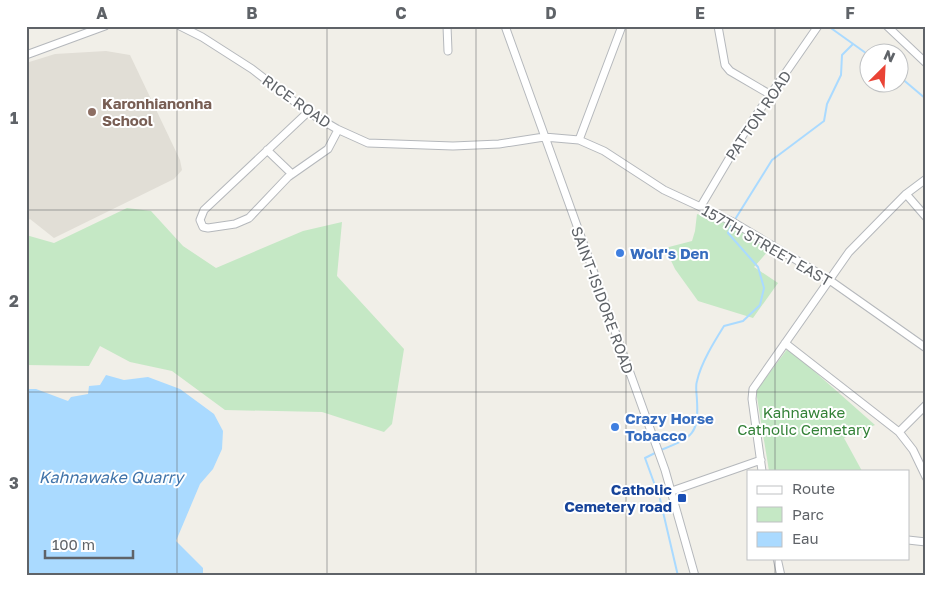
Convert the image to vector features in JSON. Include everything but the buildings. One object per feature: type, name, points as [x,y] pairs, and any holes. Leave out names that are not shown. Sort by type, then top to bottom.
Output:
[{"type":"street","points":[[26,55],[105,26]]},
{"type":"street","name":"RICE ROAD","points":[[180,26],[202,37],[252,69],[308,112],[338,130],[378,144],[486,146],[544,137]]},
{"type":"street","points":[[447,26],[448,51]]},
{"type":"street","name":"SAINT-ISIDORE ROAD","points":[[505,26],[672,491],[695,576]]},
{"type":"street","points":[[580,140],[622,26]]},
{"type":"street","points":[[718,26],[725,65],[730,71],[771,95]]},
{"type":"street","name":"PATTON ROAD","points":[[701,206],[722,167],[818,26]]},
{"type":"street","points":[[888,26],[926,63]]},
{"type":"street","points":[[308,112],[204,210],[200,220],[202,227],[208,228],[235,224],[249,218],[292,174],[328,150],[338,130]]},
{"type":"street","name":"157TH STREET EAST","points":[[544,137],[580,140],[616,158],[664,190],[733,222],[828,280],[926,348]]},
{"type":"street","points":[[267,150],[292,174]]},
{"type":"street","points":[[762,470],[752,399],[754,389],[828,280],[867,231],[906,194],[926,179]]},
{"type":"street","points":[[906,194],[926,217]]},
{"type":"street","points":[[785,343],[899,432],[913,450],[926,477]]},
{"type":"street","points":[[899,432],[926,405]]},
{"type":"street","points":[[672,491],[761,460]]},
{"type":"street","points":[[910,540],[926,542]]},
{"type":"street","points":[[777,560],[781,576]]},
{"type":"shaded area","name":"Karonhianonha School","points":[[106,51],[130,55],[180,160],[182,170],[174,179],[54,238],[30,219],[26,222],[26,63],[55,54]]},
{"type":"green space","points":[[127,208],[151,211],[183,246],[216,268],[303,231],[342,222],[337,276],[404,349],[392,424],[384,432],[322,412],[225,410],[172,371],[130,362],[100,346],[89,366],[26,365],[26,235],[54,243]]},
{"type":"green space","points":[[697,214],[729,224],[769,250],[754,267],[778,283],[753,318],[698,301],[675,269],[665,248],[692,241]]},
{"type":"green space","name":"Kahnawake Catholic Cemetary","points":[[788,348],[875,425],[844,438],[861,470],[769,470],[756,391]]},
{"type":"water","name":"Kahnawake Quarry","points":[[106,375],[124,380],[148,377],[180,389],[214,414],[223,431],[222,449],[213,469],[200,484],[176,541],[203,568],[203,576],[26,576],[26,389],[36,389],[68,401],[71,397],[88,394],[89,386],[100,385]]},
{"type":"waterway","points":[[828,26],[860,49]]},
{"type":"waterway","points":[[734,221],[772,160],[824,121],[827,104],[841,75],[842,55],[853,44]]},
{"type":"waterway","points":[[910,85],[926,99]]},
{"type":"waterway","points":[[661,450],[687,438],[695,428],[697,421],[696,386],[699,374],[708,353],[724,326],[743,321],[760,305],[764,288],[758,267],[728,233],[732,225]]},
{"type":"waterway","points":[[657,452],[645,458],[657,491]]},
{"type":"waterway","points":[[660,499],[678,576]]},
{"type":"place","name":"Karonhianonha School","points":[[92,112]]},
{"type":"place","name":"Wolf's Den","points":[[620,253]]},
{"type":"place","name":"Crazy Horse Tobacco","points":[[615,427]]},
{"type":"place","name":"Catholic Cemetery road","points":[[682,498]]}]
